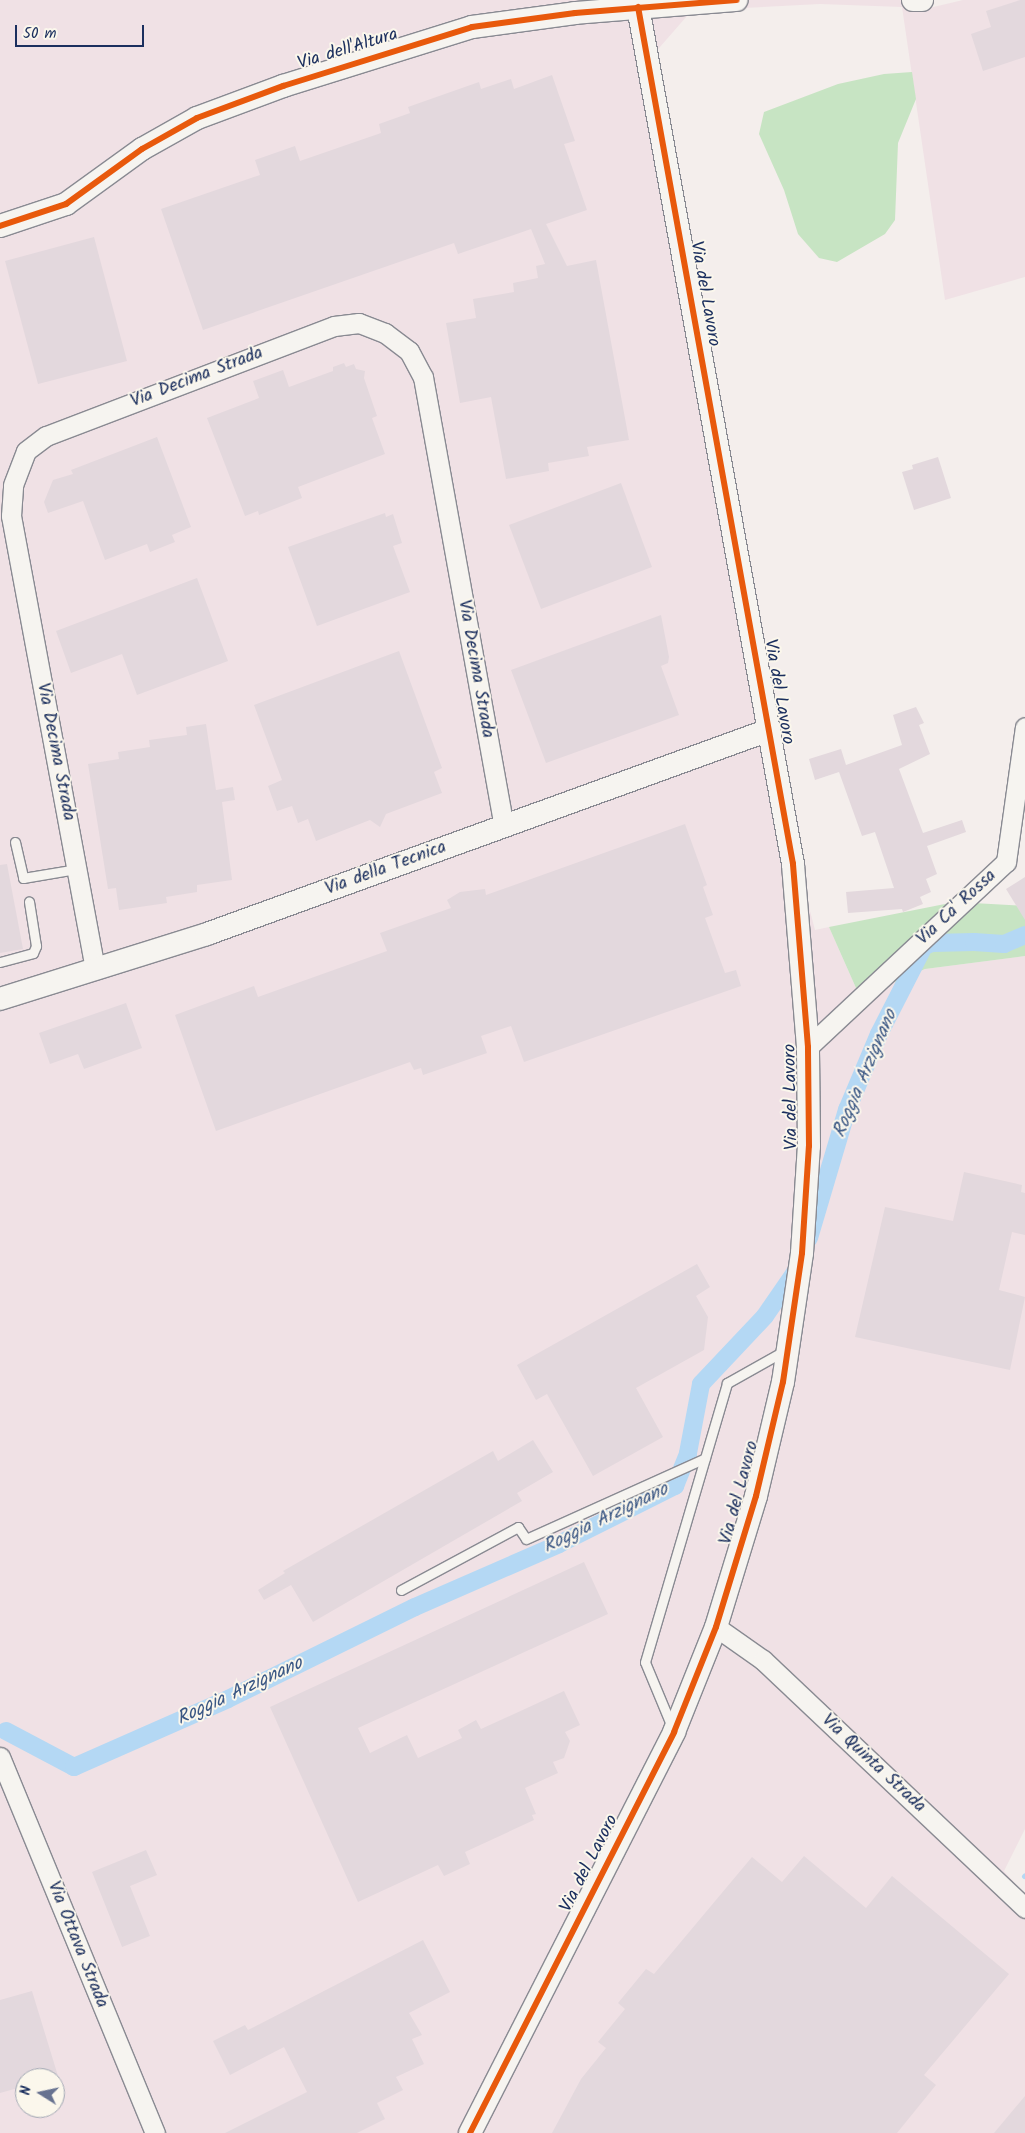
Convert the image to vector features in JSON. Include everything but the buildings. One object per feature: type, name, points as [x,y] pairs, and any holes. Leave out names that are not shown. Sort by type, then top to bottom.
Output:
[{"type":"street","name":"Via dell'Altura","points":[[0,226],[66,204],[159,138],[197,118],[283,86],[472,27],[638,7],[736,0]]},
{"type":"street","points":[[913,0],[922,0]]},
{"type":"street","name":"Via del Lavoro","points":[[470,2133],[674,1732],[716,1627],[756,1496],[788,1349],[802,1253],[809,1146],[808,1047],[793,864],[638,7]]},
{"type":"street","name":"Via Decima Strada","points":[[96,969],[11,516],[13,485],[26,451],[55,433],[334,326],[359,323],[385,333],[408,351],[423,377],[504,826]]},
{"type":"street","name":"Via Ca' Rossa","points":[[808,1047],[1006,862],[1025,727]]},
{"type":"street","name":"Via della Tecnica","points":[[0,999],[208,934],[770,730]]},
{"type":"street","name":"Via Quinta Strada","points":[[716,1627],[764,1660],[1025,1908]]},
{"type":"street","name":"Via Ottava Strada","points":[[0,1757],[155,2133]]},
{"type":"lane","points":[[15,842],[23,878],[77,869]]},
{"type":"lane","points":[[0,962],[33,953],[36,946],[29,902]]},
{"type":"lane","points":[[674,1732],[645,1662],[727,1383],[788,1349]]},
{"type":"lane","points":[[401,1590],[518,1527],[526,1539],[705,1458]]},
{"type":"shaded area","points":[[0,0],[913,0],[903,7],[925,9],[963,0],[1025,0],[1025,277],[945,300],[902,7],[820,4],[744,8],[687,16],[653,55],[790,835],[815,930],[829,927],[860,997],[925,969],[1025,956],[1025,1829],[1004,1871],[1025,1895],[1025,2133],[0,2133]]},
{"type":"green space","points":[[912,72],[916,99],[898,143],[895,220],[885,234],[837,262],[819,258],[798,234],[784,190],[759,134],[764,112],[838,84],[884,74]]},
{"type":"green space","points":[[955,902],[1025,906],[1025,956],[925,969],[860,997],[829,927]]},
{"type":"waterway","name":"Roggia Arzignano","points":[[809,1238],[847,1110],[879,1034],[924,946],[932,943],[974,942],[1004,944],[1025,935]]},
{"type":"waterway","name":"Roggia Arzignano","points":[[6,1731],[74,1767],[228,1699],[415,1607],[559,1544],[675,1486],[688,1453],[701,1384],[765,1316],[796,1271]]},
{"type":"cycle path","points":[[0,226],[66,204],[142,149],[197,118],[283,86],[472,27],[575,13],[736,0]]},
{"type":"cycle path","points":[[470,2133],[674,1732],[716,1627],[756,1496],[783,1382],[802,1253],[809,1146],[808,1047],[793,864],[638,7]]}]
